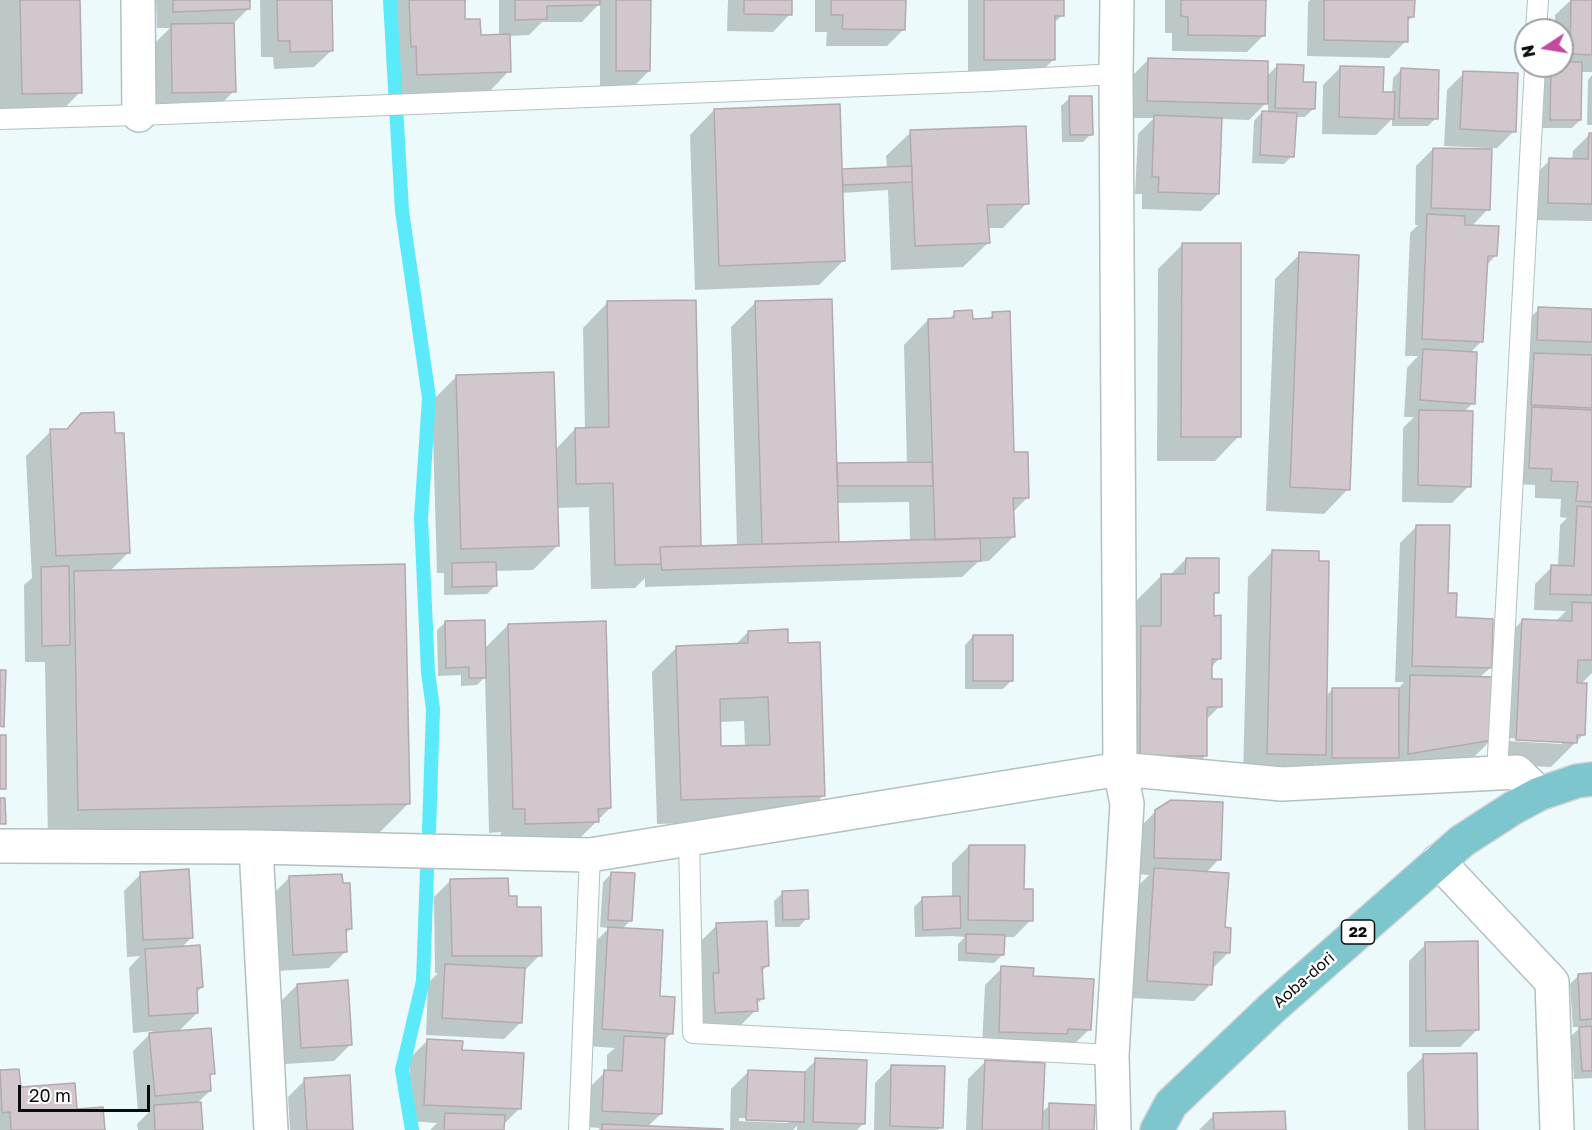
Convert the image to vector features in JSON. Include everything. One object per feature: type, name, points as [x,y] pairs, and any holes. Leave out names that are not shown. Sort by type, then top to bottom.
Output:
[{"type":"main road","name":"Aoba-dori","points":[[1157,1130],[1171,1104],[1272,1008],[1462,841],[1539,794],[1577,781],[1592,779]]},
{"type":"street","points":[[138,0],[139,115]]},
{"type":"street","points":[[1114,1130],[1112,1054],[1127,804],[1120,769],[1117,0]]},
{"type":"street","points":[[0,846],[256,847],[590,855],[1120,769],[1282,784],[1516,772],[1539,794]]},
{"type":"street","points":[[256,847],[271,1130]]},
{"type":"street","points":[[1438,861],[1552,982],[1557,1130]]},
{"type":"lane","points":[[1537,18],[1538,0]]},
{"type":"lane","points":[[0,118],[139,115],[1116,74]]},
{"type":"lane","points":[[1497,773],[1534,78]]},
{"type":"lane","points":[[689,839],[693,1033],[1112,1054]]},
{"type":"lane","points":[[579,1130],[590,855]]},
{"type":"building","points":[[20,0],[80,0],[82,93],[22,94]]},
{"type":"building","points":[[173,0],[250,0],[250,9],[173,12]]},
{"type":"building","points":[[277,0],[332,0],[333,51],[290,52],[290,41],[278,41]]},
{"type":"building","points":[[409,0],[465,0],[465,19],[480,19],[481,35],[510,34],[511,72],[417,75],[416,46],[411,47]]},
{"type":"building","points":[[515,0],[600,0],[600,5],[547,6],[547,19],[515,20]]},
{"type":"building","points":[[616,0],[651,0],[650,71],[616,71]]},
{"type":"building","points":[[744,0],[792,0],[792,15],[744,14]]},
{"type":"building","points":[[831,0],[906,0],[905,30],[842,29],[843,15],[831,15]]},
{"type":"building","points":[[984,0],[1064,0],[1064,16],[1055,16],[1055,60],[984,60]]},
{"type":"building","points":[[1181,0],[1266,0],[1265,36],[1188,35],[1188,17],[1181,16]]},
{"type":"building","points":[[1324,0],[1415,0],[1414,17],[1408,17],[1408,42],[1324,40]]},
{"type":"building","points":[[1571,0],[1592,0],[1592,55],[1574,54],[1574,18],[1571,18]]},
{"type":"building","points":[[234,23],[236,92],[172,93],[171,24]]},
{"type":"building","points":[[1148,58],[1268,61],[1268,104],[1147,101]]},
{"type":"building","points":[[1574,62],[1582,62],[1581,120],[1550,120],[1551,78],[1574,78]]},
{"type":"building","points":[[1277,64],[1304,65],[1303,82],[1316,82],[1315,109],[1275,108]]},
{"type":"building","points":[[1340,66],[1384,67],[1383,92],[1395,92],[1394,119],[1339,117]]},
{"type":"building","points":[[1401,68],[1439,70],[1438,119],[1399,118]]},
{"type":"building","points":[[1463,71],[1514,73],[1514,78],[1518,78],[1516,132],[1460,129]]},
{"type":"building","points":[[1069,96],[1092,96],[1093,135],[1070,135]]},
{"type":"building","points":[[840,104],[845,261],[719,266],[714,109]]},
{"type":"building","points":[[1262,111],[1297,113],[1294,157],[1260,155]]},
{"type":"building","points":[[1154,115],[1222,118],[1219,194],[1158,192],[1159,177],[1152,177]]},
{"type":"building","points":[[1026,126],[1029,204],[987,205],[990,243],[915,246],[910,130]]},
{"type":"building","points":[[1589,133],[1592,133],[1592,204],[1548,203],[1549,158],[1588,159]]},
{"type":"building","points":[[1433,148],[1492,149],[1490,210],[1431,208]]},
{"type":"building","points":[[912,166],[912,182],[843,185],[842,169]]},
{"type":"building","points":[[1427,214],[1465,216],[1465,225],[1499,226],[1497,256],[1488,256],[1483,342],[1422,339]]},
{"type":"building","points":[[1182,243],[1241,243],[1241,437],[1181,437]]},
{"type":"building","points":[[1299,252],[1359,255],[1350,490],[1290,487]]},
{"type":"building","points":[[832,299],[839,542],[762,544],[755,301]]},
{"type":"building","points":[[696,300],[701,546],[660,547],[661,564],[615,565],[613,483],[576,484],[575,428],[609,427],[607,301]]},
{"type":"building","points":[[1538,307],[1592,309],[1592,342],[1537,340]]},
{"type":"building","points":[[972,310],[973,319],[993,318],[992,312],[1010,311],[1014,452],[1028,452],[1029,498],[1013,498],[1015,537],[935,540],[928,319],[954,318],[954,311]]},
{"type":"building","points":[[1423,349],[1477,352],[1475,404],[1420,400]]},
{"type":"building","points":[[1534,353],[1592,355],[1592,408],[1531,405]]},
{"type":"building","points":[[554,372],[559,546],[461,549],[456,375]]},
{"type":"building","points":[[1532,407],[1592,410],[1592,502],[1576,501],[1578,482],[1551,481],[1552,469],[1529,468]]},
{"type":"building","points":[[1419,410],[1473,411],[1471,487],[1418,485]]},
{"type":"building","points":[[114,412],[115,433],[124,433],[130,553],[56,556],[50,429],[67,429],[81,413]]},
{"type":"building","points":[[932,462],[933,486],[838,486],[837,463]]},
{"type":"building","points":[[1577,506],[1592,507],[1592,595],[1550,594],[1551,565],[1574,566]]},
{"type":"building","points":[[1416,525],[1450,525],[1448,593],[1457,593],[1456,617],[1493,619],[1492,668],[1412,666]]},
{"type":"building","points":[[980,538],[981,561],[662,570],[660,547]]},
{"type":"building","points":[[1272,550],[1319,551],[1319,561],[1329,561],[1326,755],[1267,754]]},
{"type":"building","points":[[1186,558],[1219,558],[1219,593],[1214,593],[1214,616],[1221,615],[1221,659],[1212,659],[1212,679],[1222,679],[1222,707],[1207,707],[1207,756],[1140,756],[1141,626],[1161,626],[1161,574],[1185,574]]},
{"type":"building","points":[[496,562],[497,586],[452,587],[452,563]]},
{"type":"building","points":[[405,564],[410,804],[78,810],[74,571]]},
{"type":"building","points":[[69,566],[70,645],[42,646],[41,567]]},
{"type":"building","points":[[1572,602],[1592,603],[1592,660],[1578,660],[1577,683],[1587,683],[1585,735],[1577,735],[1577,743],[1516,740],[1522,619],[1572,621]]},
{"type":"building","points":[[485,620],[486,678],[469,678],[469,667],[446,668],[445,621]]},
{"type":"building","points":[[606,621],[611,808],[598,809],[599,822],[525,824],[525,809],[513,809],[508,624]]},
{"type":"building","points":[[788,629],[788,643],[820,642],[825,796],[681,800],[676,646],[748,643],[748,631]],"holes":[[[768,697],[770,745],[721,746],[720,699]]]},
{"type":"building","points":[[973,635],[1013,635],[1013,681],[973,681]]},
{"type":"building","points":[[0,670],[6,670],[4,727],[0,726]]},
{"type":"building","points":[[1410,675],[1495,677],[1493,740],[1408,754]]},
{"type":"building","points":[[1332,688],[1399,688],[1399,758],[1332,758]]},
{"type":"building","points":[[0,735],[6,735],[6,789],[0,789]]},
{"type":"building","points":[[0,798],[5,798],[6,824],[0,824]]},
{"type":"building","points":[[1171,800],[1223,802],[1221,860],[1154,858],[1155,810]]},
{"type":"building","points":[[969,845],[1025,845],[1024,889],[1033,889],[1033,921],[968,920]]},
{"type":"building","points":[[1154,868],[1229,873],[1225,927],[1231,928],[1230,953],[1214,952],[1212,985],[1147,981]]},
{"type":"building","points":[[189,869],[193,938],[143,940],[140,872]]},
{"type":"building","points":[[611,872],[635,873],[632,921],[608,920]]},
{"type":"building","points":[[342,874],[343,883],[350,883],[352,929],[346,929],[347,952],[293,955],[289,876]]},
{"type":"building","points":[[508,878],[509,896],[517,896],[517,907],[541,907],[542,956],[452,956],[450,879]]},
{"type":"building","points":[[808,890],[809,919],[783,920],[782,891]]},
{"type":"building","points":[[960,896],[961,928],[923,930],[922,897]]},
{"type":"building","points":[[767,921],[769,966],[762,967],[764,999],[757,999],[758,1011],[715,1013],[713,973],[719,973],[716,923]]},
{"type":"building","points":[[608,927],[663,930],[660,996],[675,997],[673,1034],[602,1029]]},
{"type":"building","points":[[966,934],[1005,935],[1004,955],[966,953]]},
{"type":"building","points":[[1478,941],[1479,1030],[1426,1031],[1425,942]]},
{"type":"building","points":[[200,945],[203,987],[197,988],[198,1013],[149,1016],[145,949]]},
{"type":"building","points":[[445,964],[525,968],[522,1023],[442,1018]]},
{"type":"building","points":[[1001,966],[1034,968],[1033,976],[1094,979],[1091,1030],[1068,1029],[1067,1034],[999,1032]]},
{"type":"building","points":[[1592,973],[1592,1019],[1580,1020],[1578,974]]},
{"type":"building","points":[[348,980],[352,1045],[301,1048],[297,984]]},
{"type":"building","points":[[1592,1026],[1592,1071],[1582,1071],[1579,1027]]},
{"type":"building","points":[[211,1028],[215,1074],[210,1074],[211,1091],[155,1096],[149,1033]]},
{"type":"building","points":[[624,1036],[665,1038],[662,1114],[602,1111],[604,1070],[622,1071]]},
{"type":"building","points":[[427,1039],[463,1041],[462,1050],[524,1053],[521,1109],[424,1105]]},
{"type":"building","points":[[1477,1053],[1478,1130],[1425,1130],[1423,1054]]},
{"type":"building","points":[[815,1058],[867,1060],[865,1124],[813,1122]]},
{"type":"building","points":[[985,1060],[1045,1063],[1042,1130],[982,1130]]},
{"type":"building","points":[[891,1065],[945,1066],[943,1128],[890,1126]]},
{"type":"building","points":[[19,1069],[21,1087],[75,1083],[77,1109],[103,1107],[105,1130],[11,1130],[10,1112],[2,1113],[0,1070]]},
{"type":"building","points":[[748,1070],[805,1072],[804,1122],[746,1120]]},
{"type":"building","points":[[350,1075],[353,1130],[307,1130],[304,1078]]},
{"type":"building","points":[[201,1102],[203,1130],[155,1130],[154,1105]]},
{"type":"building","points":[[1049,1103],[1095,1105],[1094,1130],[1049,1130]]},
{"type":"building","points":[[1285,1111],[1286,1130],[1214,1130],[1213,1113]]},
{"type":"building","points":[[445,1113],[505,1115],[504,1130],[444,1130]]},
{"type":"building","points":[[602,1124],[723,1129],[723,1130],[602,1130]]},
{"type":"waterway","points":[[390,0],[402,211],[429,398],[421,518],[428,672],[433,709],[429,831]]},
{"type":"waterway","points":[[412,1130],[402,1070],[423,981],[427,870]]}]
